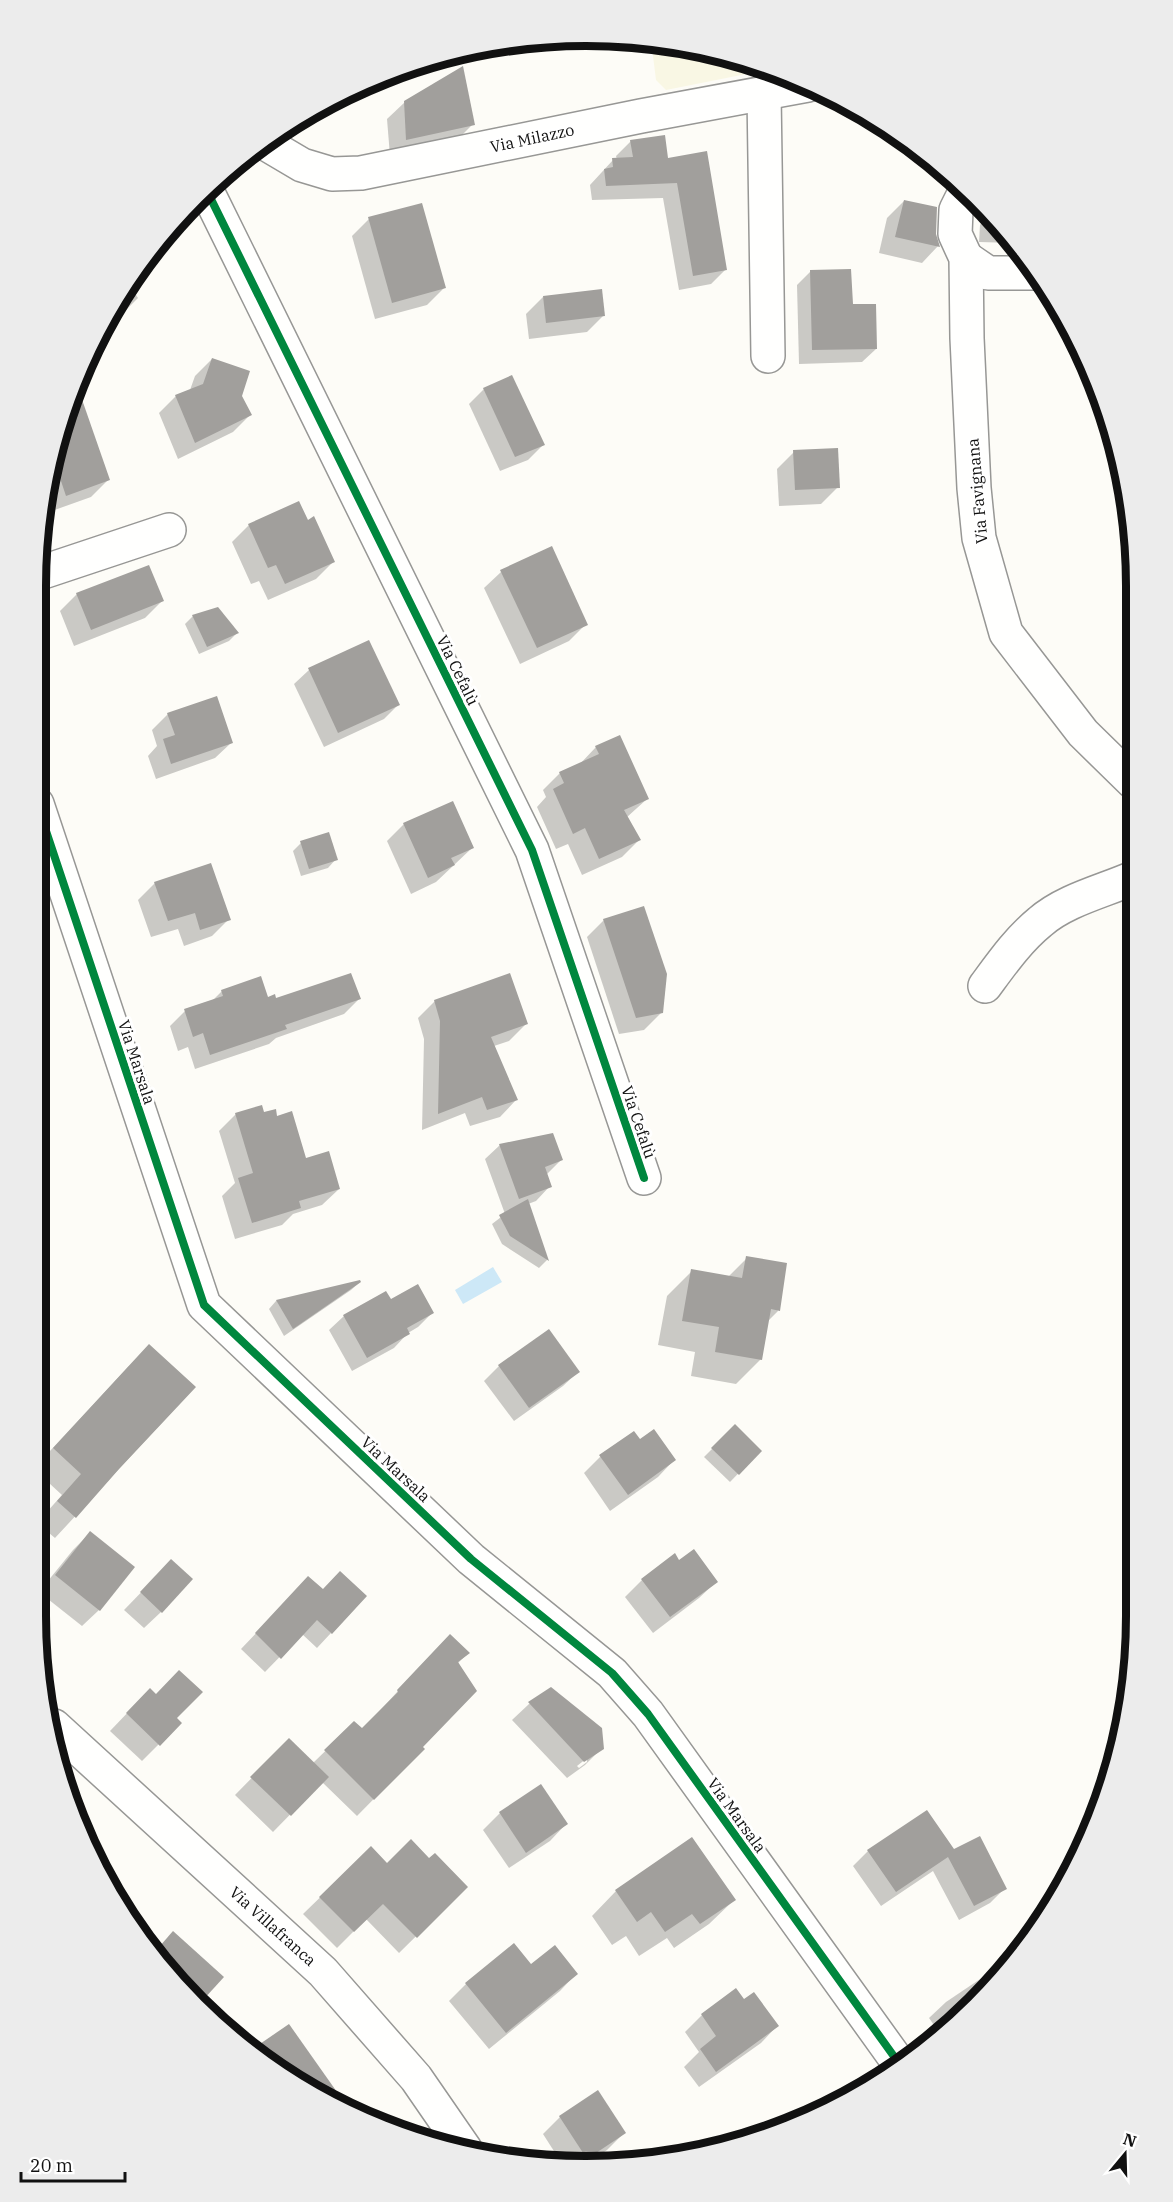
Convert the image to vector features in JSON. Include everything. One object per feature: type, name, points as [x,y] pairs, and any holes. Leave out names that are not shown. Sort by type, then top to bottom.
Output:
[{"type":"street","name":"Via Milazzo","points":[[273,148],[302,165],[332,174],[362,173],[640,116],[793,88]]},
{"type":"street","points":[[764,94],[768,356]]},
{"type":"street","name":"Via Cefalù","points":[[211,199],[532,850],[644,1178]]},
{"type":"street","name":"Via Favignana","points":[[962,199],[956,210],[955,234],[966,258],[967,338],[979,538],[1006,633],[1083,733],[1126,775]]},
{"type":"street","points":[[966,258],[988,273],[1026,273]]},
{"type":"street","points":[[47,571],[169,530]]},
{"type":"street","name":"Via Marsala","points":[[46,831],[204,1305],[471,1559],[612,1673],[648,1714],[895,2058]]},
{"type":"street","points":[[985,986],[1016,945],[1041,920],[1069,905],[1126,881]]},
{"type":"street","name":"Via Villafranca","points":[[59,1731],[323,1972],[416,2078],[459,2140]]},
{"type":"shaded area","points":[[652,51],[692,57],[752,73],[666,90],[656,80]]},
{"type":"water","points":[[493,1267],[502,1282],[463,1304],[455,1290]]},
{"type":"building","points":[[463,66],[475,125],[406,140],[404,101]]},
{"type":"building","points":[[665,135],[668,158],[707,151],[727,270],[693,276],[677,183],[606,186],[604,169],[613,167],[612,158],[633,157],[630,140]]},
{"type":"building","points":[[904,200],[937,207],[936,234],[940,247],[895,237]]},
{"type":"building","points":[[422,203],[446,288],[392,303],[368,217]]},
{"type":"building","points":[[851,269],[853,304],[876,304],[877,349],[812,350],[810,270]]},
{"type":"building","points":[[602,289],[605,316],[546,323],[543,296]]},
{"type":"building","points":[[212,358],[250,371],[242,396],[252,415],[195,443],[175,395],[203,384]]},
{"type":"building","points":[[512,375],[545,445],[515,457],[483,388]]},
{"type":"building","points":[[81,397],[110,480],[66,496],[59,474]]},
{"type":"building","points":[[838,448],[840,488],[795,490],[793,450]]},
{"type":"building","points":[[299,501],[308,520],[314,516],[335,562],[285,584],[276,565],[268,568],[248,524]]},
{"type":"building","points":[[552,546],[588,625],[537,648],[500,570]]},
{"type":"building","points":[[149,565],[164,601],[91,630],[76,593]]},
{"type":"building","points":[[218,607],[239,633],[207,647],[192,615]]},
{"type":"building","points":[[369,640],[400,705],[338,733],[308,668]]},
{"type":"building","points":[[217,696],[233,743],[171,764],[163,739],[175,735],[167,713]]},
{"type":"building","points":[[620,735],[649,799],[624,810],[641,840],[599,859],[585,828],[573,834],[553,789],[564,783],[559,772],[599,754],[595,746]]},
{"type":"building","points":[[453,801],[474,848],[451,858],[455,865],[428,878],[403,823]]},
{"type":"building","points":[[329,832],[338,860],[309,869],[300,841]]},
{"type":"building","points":[[211,863],[231,920],[200,930],[195,913],[168,921],[154,882]]},
{"type":"building","points":[[644,906],[667,974],[663,1013],[636,1018],[603,919]]},
{"type":"building","points":[[351,973],[361,999],[285,1025],[287,1029],[210,1055],[203,1033],[193,1037],[184,1009],[223,996],[221,990],[261,976],[268,997],[275,994],[276,998]]},
{"type":"building","points":[[510,973],[528,1024],[491,1037],[518,1100],[487,1110],[482,1097],[438,1114],[440,1021],[434,1000]]},
{"type":"building","points":[[262,1105],[264,1112],[276,1109],[277,1116],[292,1111],[306,1158],[329,1151],[340,1189],[299,1201],[301,1208],[252,1223],[238,1178],[253,1173],[235,1113]]},
{"type":"building","points":[[553,1133],[563,1160],[545,1167],[552,1187],[519,1199],[499,1144]]},
{"type":"building","points":[[528,1199],[549,1261],[510,1236],[499,1215]]},
{"type":"building","points":[[746,1256],[787,1263],[780,1311],[771,1309],[762,1360],[715,1352],[719,1327],[682,1321],[691,1269],[742,1278]]},
{"type":"building","points":[[360,1280],[361,1282],[293,1329],[276,1300]]},
{"type":"building","points":[[418,1284],[434,1313],[407,1328],[410,1334],[367,1358],[343,1315],[386,1291],[391,1299]]},
{"type":"building","points":[[549,1329],[580,1372],[529,1408],[498,1365]]},
{"type":"building","points":[[149,1344],[196,1387],[76,1518],[57,1501],[81,1474],[53,1448]]},
{"type":"building","points":[[735,1424],[762,1451],[739,1475],[711,1448]]},
{"type":"building","points":[[654,1429],[676,1460],[628,1495],[599,1455],[634,1431],[640,1439]]},
{"type":"building","points":[[90,1531],[135,1567],[100,1611],[55,1575]]},
{"type":"building","points":[[694,1549],[718,1582],[670,1617],[641,1579],[675,1553],[679,1560]]},
{"type":"building","points":[[171,1559],[193,1579],[162,1613],[140,1592]]},
{"type":"building","points":[[340,1571],[367,1596],[332,1634],[317,1620],[281,1659],[255,1633],[308,1576],[323,1589]]},
{"type":"building","points":[[450,1634],[470,1653],[458,1662],[477,1691],[423,1747],[425,1749],[374,1800],[324,1750],[354,1721],[362,1728]]},
{"type":"building","points":[[179,1670],[203,1692],[177,1718],[182,1723],[160,1746],[126,1713],[150,1688],[156,1694]]},
{"type":"building","points":[[551,1687],[602,1728],[604,1749],[584,1762],[528,1702]]},
{"type":"building","points":[[289,1738],[329,1777],[291,1816],[250,1777]]},
{"type":"building","points":[[541,1784],[568,1824],[526,1853],[499,1812]]},
{"type":"building","points":[[927,1810],[954,1849],[980,1836],[1007,1889],[974,1906],[948,1857],[896,1892],[867,1850]]},
{"type":"building","points":[[692,1837],[736,1900],[700,1924],[692,1914],[665,1932],[651,1912],[637,1922],[615,1890]]},
{"type":"building","points":[[411,1839],[429,1858],[435,1853],[468,1887],[417,1938],[383,1904],[354,1932],[319,1897],[371,1846],[387,1863]]},
{"type":"building","points":[[173,1931],[224,1977],[205,1997],[160,1946]]},
{"type":"building","points":[[514,1943],[531,1964],[555,1945],[578,1974],[506,2033],[465,1983]]},
{"type":"building","points":[[736,1988],[744,1999],[754,1992],[779,2026],[716,2072],[700,2049],[716,2036],[701,2014]]},
{"type":"building","points":[[289,2024],[339,2095],[316,2083],[259,2045]]},
{"type":"building","points":[[598,2090],[626,2133],[592,2156],[585,2156],[559,2116]]},
{"type":"cycle path","points":[[211,199],[532,850],[644,1178]]},
{"type":"cycle path","points":[[46,831],[204,1305],[471,1559],[612,1673],[648,1714],[895,2058]]}]
